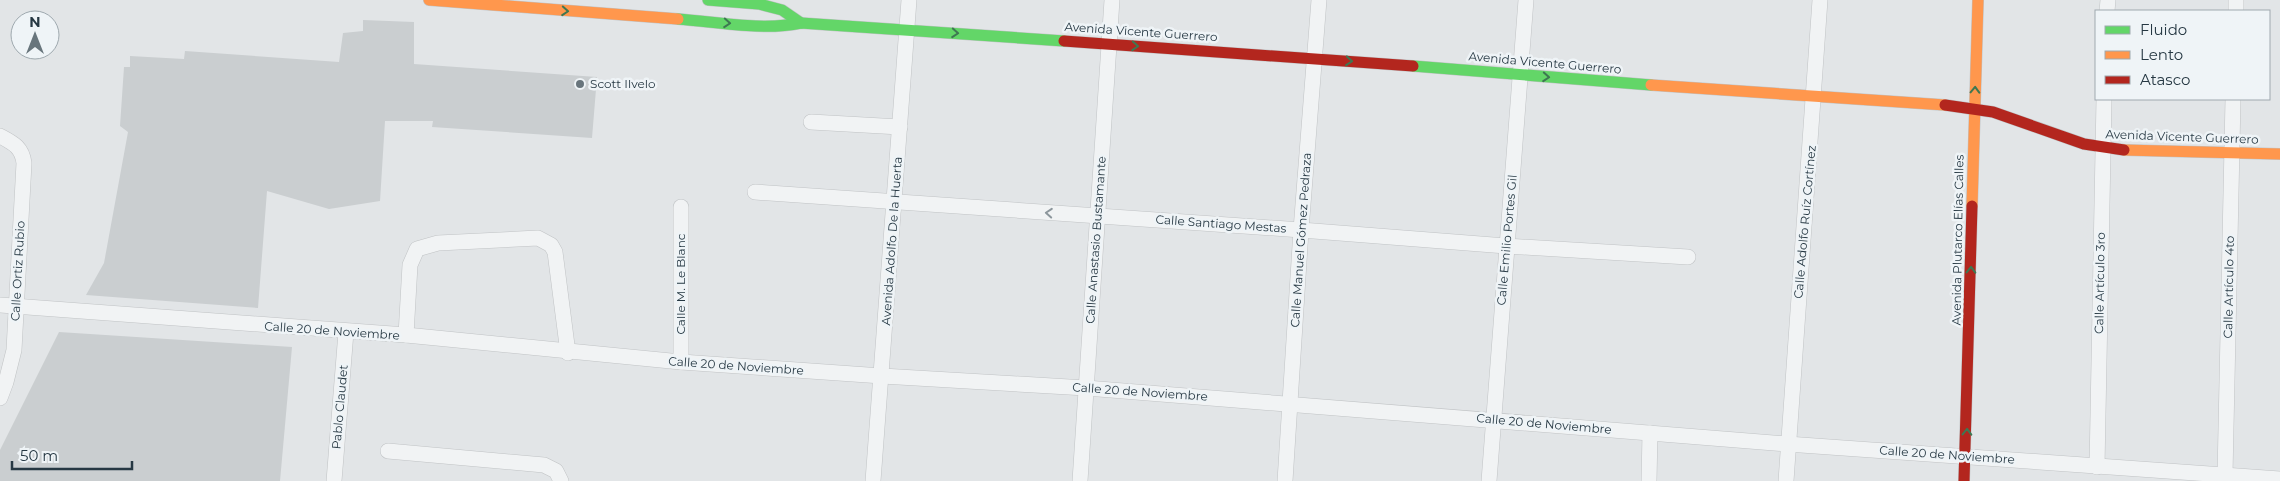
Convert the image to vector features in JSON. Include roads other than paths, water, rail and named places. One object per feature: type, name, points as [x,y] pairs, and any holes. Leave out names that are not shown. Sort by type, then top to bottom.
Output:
[{"type":"street","name":"Avenida Vicente Guerrero","points":[[429,0],[767,26],[788,26],[801,23],[1315,58],[1975,109],[1993,112],[2084,144],[2102,148],[2280,154]]},
{"type":"street","name":"Avenida Vicente Guerrero","points":[[708,0],[759,4],[782,10],[801,23]]},
{"type":"street","name":"Avenida Adolfo De la Huerta","points":[[874,481],[909,0]]},
{"type":"street","name":"Calle Anastasio Bustamante","points":[[1080,481],[1112,0]]},
{"type":"street","name":"Calle Manuel Gómez Pedraza","points":[[1285,481],[1301,230],[1319,0]]},
{"type":"street","name":"Calle Emilio Portes Gil","points":[[1489,481],[1526,0]]},
{"type":"street","name":"Calle Adolfo Ruíz Cortínez","points":[[1786,481],[1787,444],[1815,98],[1820,0]]},
{"type":"street","name":"Avenida Plutarco Elías Calles","points":[[1964,481],[1978,0]]},
{"type":"street","name":"Calle Artículo 3ro","points":[[2097,467],[2104,100]]},
{"type":"street","name":"Calle Artículo 4to","points":[[2225,475],[2233,100]]},
{"type":"street","points":[[810,122],[900,127]]},
{"type":"street","name":"Calle Ortiz Rubio","points":[[0,136],[16,144],[23,155],[24,163],[14,350],[0,398]]},
{"type":"street","name":"Calle Santiago Mestas","points":[[755,192],[1506,246],[1688,257]]},
{"type":"street","name":"Calle M. Le Blanc","points":[[681,207],[681,362]]},
{"type":"street","points":[[406,335],[410,265],[417,249],[438,243],[538,238],[551,245],[555,252],[568,352]]},
{"type":"street","name":"Calle 20 de Noviembre","points":[[0,305],[406,335],[681,362],[1086,388],[1493,419],[1787,444],[2280,479]]},
{"type":"street","name":"Pablo Claudet","points":[[334,481],[346,332]]},
{"type":"street","points":[[1650,433],[1650,481]]},
{"type":"street","points":[[388,451],[534,464],[551,467],[556,471],[561,481]]},
{"type":"place","name":"Scott Ilvelo","points":[[580,84]]}]
